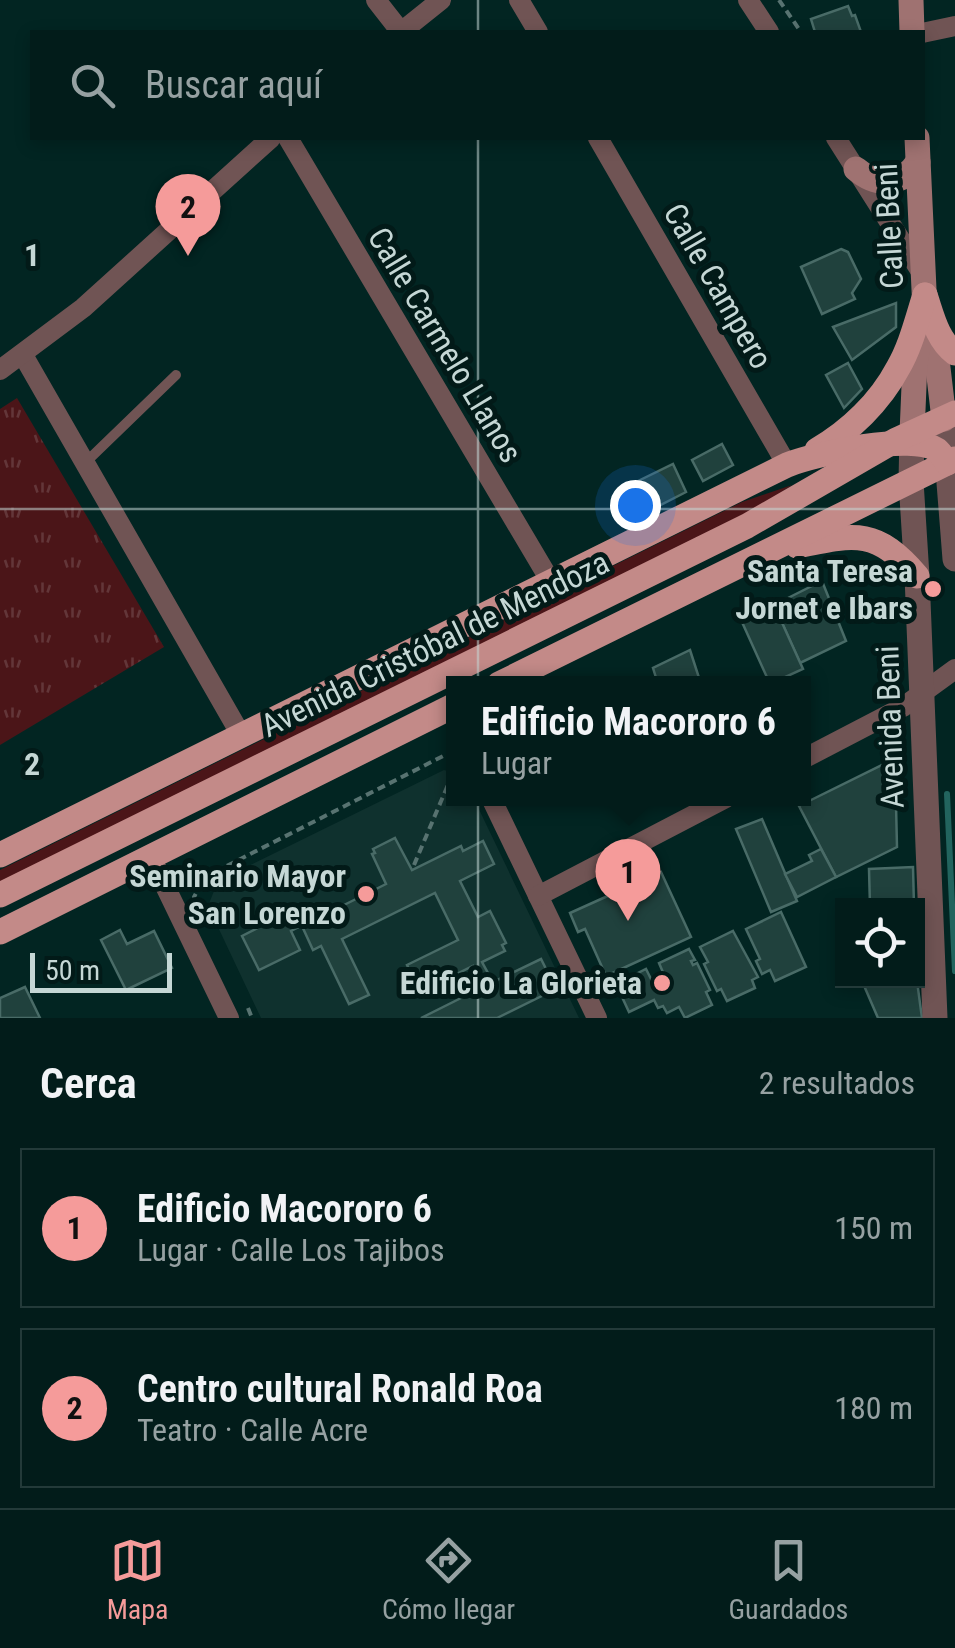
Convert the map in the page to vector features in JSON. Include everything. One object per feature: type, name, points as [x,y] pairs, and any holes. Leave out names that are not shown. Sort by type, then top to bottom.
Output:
[{"type":"main road","points":[[910,0],[912,30]]},
{"type":"main road","points":[[856,169],[870,179],[889,182],[906,176],[918,150]]},
{"type":"main road","name":"Calle Beni","points":[[918,150],[925,294],[936,351],[932,435]]},
{"type":"main road","points":[[791,463],[841,436],[888,384],[907,349],[925,294]]},
{"type":"main road","points":[[925,294],[940,336],[955,352]]},
{"type":"main road","name":"Avenida Cristóbal de Mendoza","points":[[3,849],[791,463],[932,435]]},
{"type":"main road","name":"Avenida Cristóbal de Mendoza","points":[[514,676],[911,481],[932,435]]},
{"type":"main road","name":"Avenida Cristóbal de Mendoza","points":[[0,895],[932,435]]},
{"type":"main road","points":[[763,553],[857,537],[891,549],[917,576]]},
{"type":"main road","name":"Avenida Cristóbal de Mendoza","points":[[0,932],[150,855],[446,714]]},
{"type":"street","points":[[376,0],[398,30]]},
{"type":"street","points":[[403,30],[441,0]]},
{"type":"street","points":[[519,0],[537,30]]},
{"type":"street","points":[[748,0],[768,30]]},
{"type":"street","points":[[925,31],[955,26]]},
{"type":"street","points":[[0,370],[83,308],[269,140]]},
{"type":"street","name":"Calle Carmelo Llanos","points":[[289,140],[550,582]]},
{"type":"street","name":"Calle Campero","points":[[599,140],[791,463]]},
{"type":"street","points":[[837,140],[925,294]]},
{"type":"street","points":[[22,355],[241,735]]},
{"type":"street","points":[[932,435],[955,559]]},
{"type":"street","name":"Avenida Beni","points":[[932,435],[911,481],[935,1018]]},
{"type":"street","points":[[811,755],[902,707],[955,668]]},
{"type":"street","points":[[495,806],[598,1018]]},
{"type":"street","points":[[538,896],[711,806]]},
{"type":"street","points":[[150,855],[229,1018]]},
{"type":"lane","points":[[85,464],[176,376]]},
{"type":"path","points":[[780,0],[799,30]]},
{"type":"path","points":[[202,914],[194,897],[205,877],[446,755]]},
{"type":"path","points":[[414,865],[446,790]]},
{"type":"path","points":[[244,1001],[252,1018]]},
{"type":"shaded area","name":"Seminario Mayor San Lorenzo","points":[[446,771],[446,806],[477,806],[579,1018],[261,1018],[208,906],[218,881]]},
{"type":"green space","points":[[17,398],[164,647],[0,745],[0,409]]},
{"type":"green space","points":[[792,485],[760,507],[0,888],[0,870],[742,502]]},
{"type":"building","points":[[848,6],[860,30],[814,30],[811,19]]},
{"type":"building","points":[[841,249],[848,252],[861,279],[852,293],[855,299],[822,314],[801,267]]},
{"type":"building","points":[[896,303],[896,327],[852,360],[833,327]]},
{"type":"building","points":[[848,363],[862,389],[844,408],[826,375]]},
{"type":"building","points":[[722,444],[733,465],[703,481],[692,460]]},
{"type":"building","points":[[673,464],[686,492],[645,513],[630,485]]},
{"type":"building","points":[[822,581],[846,641],[800,663],[774,605]]},
{"type":"building","points":[[774,605],[803,669],[788,676],[766,676],[742,622]]},
{"type":"building","points":[[690,650],[698,676],[656,676],[653,668]]},
{"type":"building","points":[[895,761],[897,847],[836,877],[799,806],[811,806],[811,800]]},
{"type":"building","points":[[762,819],[797,901],[771,912],[736,829]]},
{"type":"building","points":[[395,838],[412,870],[461,846],[463,851],[483,841],[494,864],[460,881],[478,917],[490,911],[506,943],[502,945],[505,951],[482,962],[493,982],[541,959],[556,989],[497,1018],[421,1018],[483,987],[473,966],[420,992],[407,965],[458,940],[435,893],[342,939],[369,995],[349,1004],[321,946],[313,950],[302,926],[386,884],[372,854],[373,849]]},
{"type":"building","points":[[821,849],[836,877],[797,897],[785,874],[812,861],[809,855]]},
{"type":"building","points":[[913,867],[914,898],[870,898],[869,869]]},
{"type":"building","points":[[661,872],[691,937],[606,976],[585,929],[578,932],[570,913]]},
{"type":"building","points":[[303,905],[311,921],[291,931],[300,950],[259,970],[242,936]]},
{"type":"building","points":[[781,912],[806,967],[775,981],[770,970],[762,974],[756,961],[760,959],[746,929]]},
{"type":"building","points":[[120,930],[127,944],[154,931],[172,968],[126,990],[101,940]]},
{"type":"building","points":[[733,931],[758,977],[752,980],[755,988],[727,1001],[721,989],[717,991],[700,947]]},
{"type":"building","name":"Edificio La Glorieta","points":[[689,949],[695,960],[691,961],[693,965],[697,963],[710,990],[706,992],[712,1005],[685,1018],[679,1007],[667,1013],[654,1000],[629,1012],[616,984],[646,969],[653,983],[665,977],[659,963]]},
{"type":"building","points":[[25,987],[40,1018],[0,1018],[0,998]]},
{"type":"building","points":[[865,988],[918,988],[922,1018],[878,1018]]},
{"type":"waterway","points":[[947,794],[955,971]]},
{"type":"place","name":"Centro cultural Ronald Roa","points":[[188,256]]},
{"type":"place","name":"Santa Teresa Jornet e Ibars","points":[[933,589]]},
{"type":"place","name":"Seminario Mayor San Lorenzo","points":[[366,894]]},
{"type":"place","name":"Edificio Macororo 6","points":[[628,921]]},
{"type":"place","name":"Edificio La Glorieta","points":[[662,983]]}]
